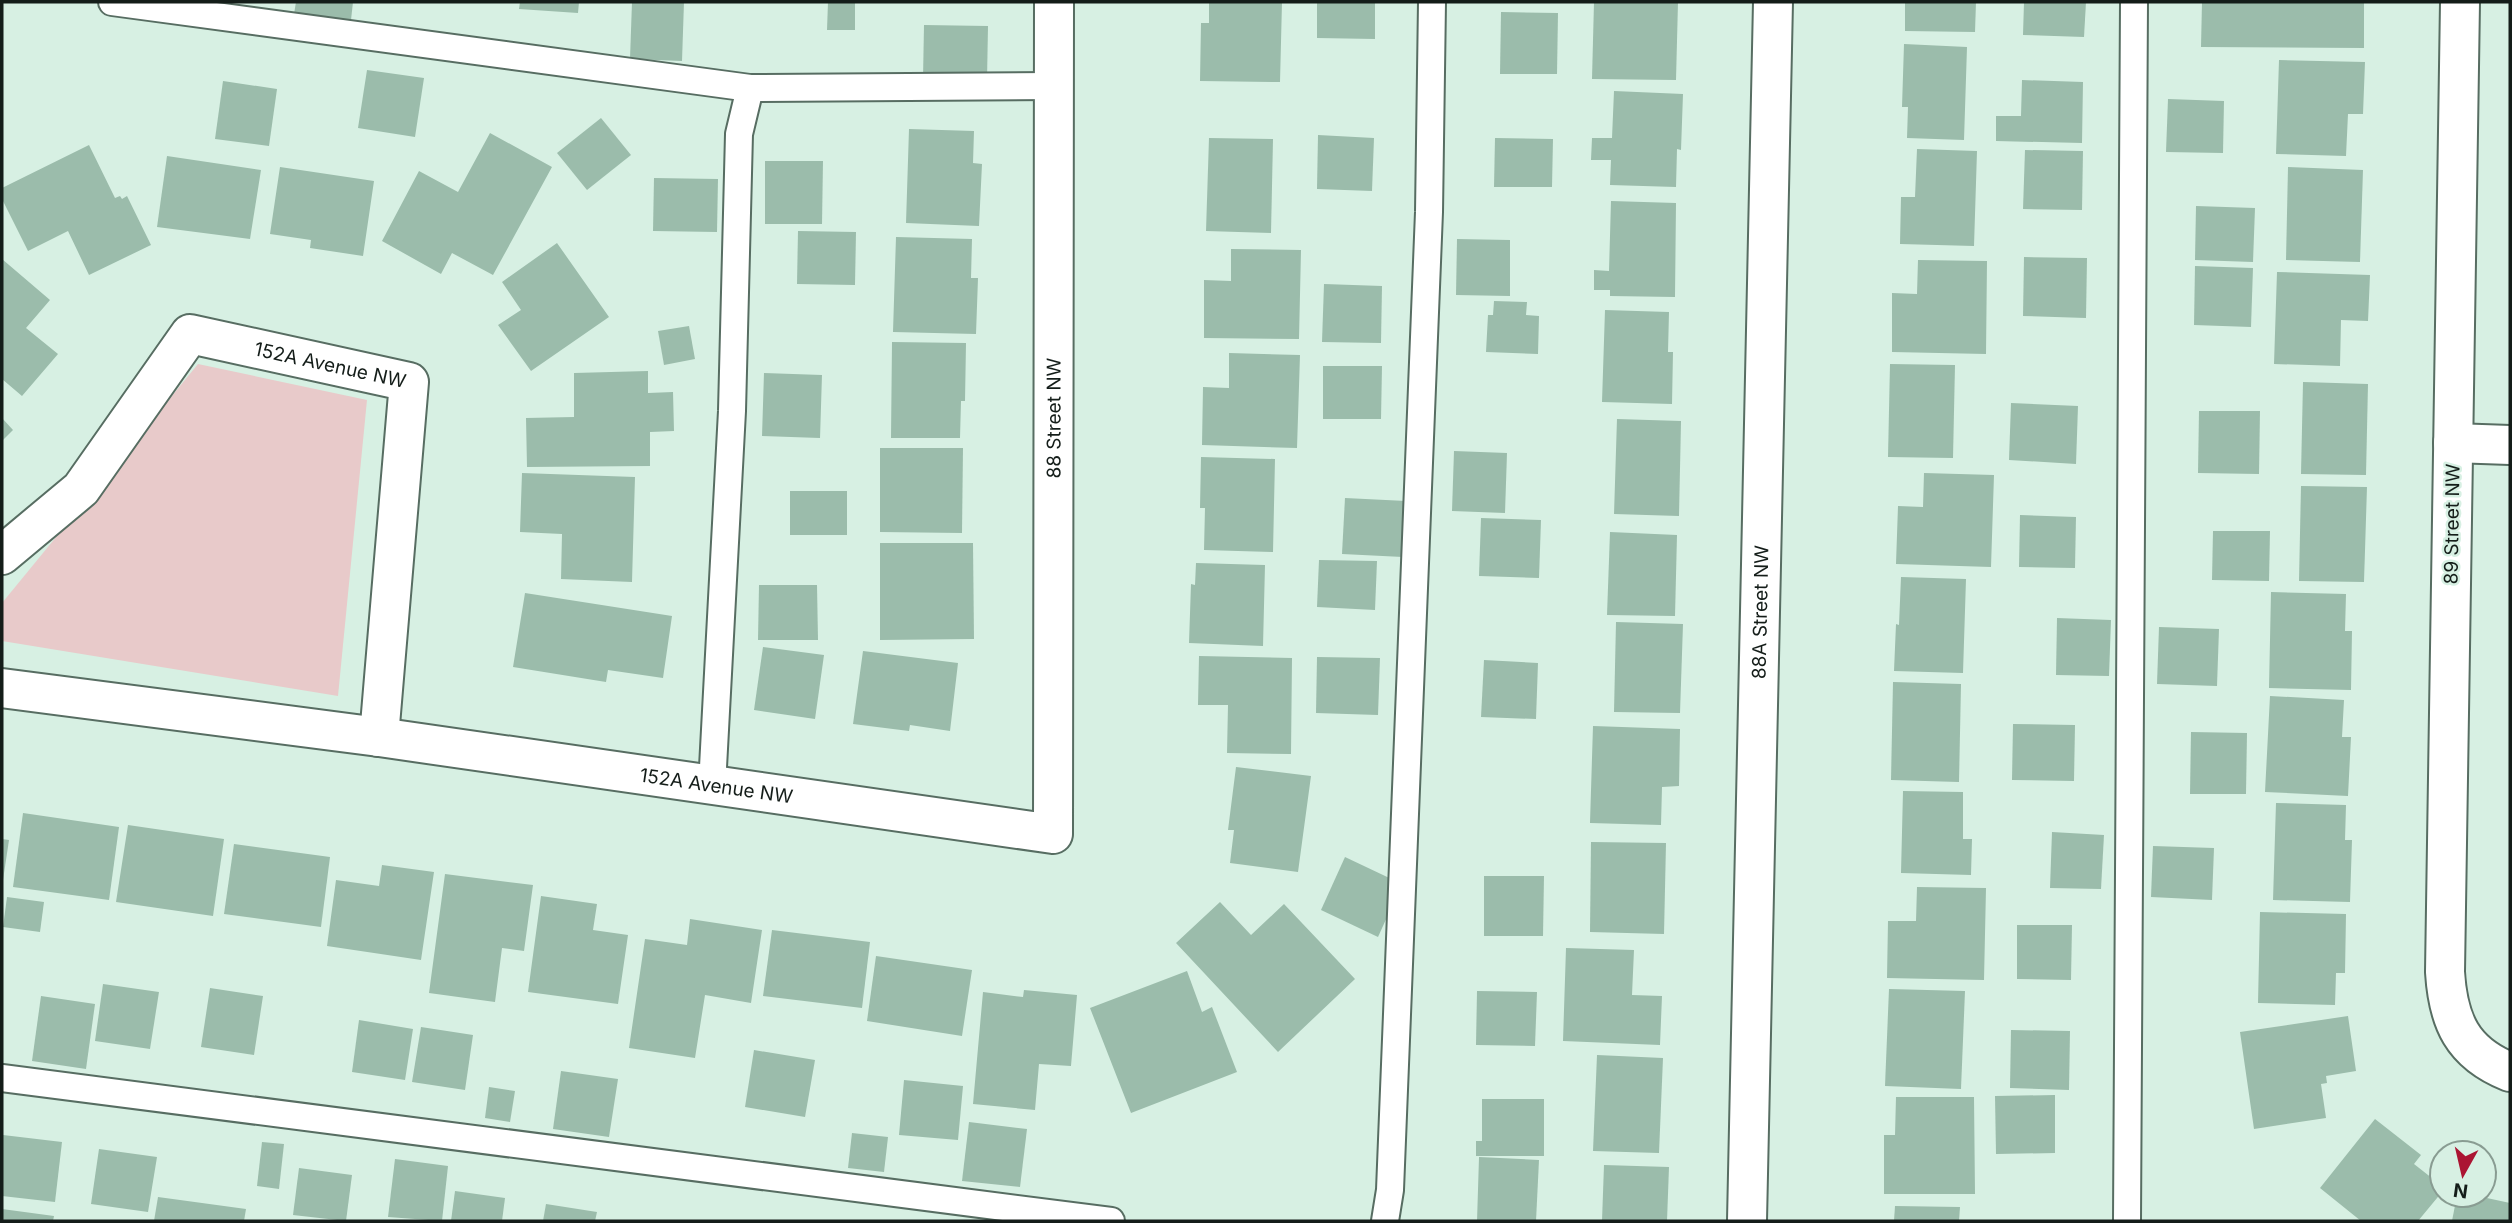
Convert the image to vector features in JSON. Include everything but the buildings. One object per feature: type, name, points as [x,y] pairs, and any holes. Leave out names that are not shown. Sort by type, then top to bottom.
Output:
[{"type":"street","name":"88 Street NW","points":[[1053,834],[1054,2]]},
{"type":"street","name":"88A Street NW","points":[[1747,1221],[1773,2]]},
{"type":"street","name":"89 Street NW","points":[[2460,2],[2445,972],[2447,1002],[2453,1020],[2466,1042],[2488,1061],[2510,1072]]},
{"type":"street","name":"152A Avenue NW","points":[[2,555],[81,488],[190,334],[409,382],[379,737]]},
{"type":"street","points":[[2453,443],[2510,445]]},
{"type":"street","name":"152A Avenue NW","points":[[2,688],[379,737],[1053,834]]},
{"type":"lane","points":[[112,2],[750,88],[1053,86]]},
{"type":"lane","points":[[1385,1221],[1390,1190],[1429,226],[1432,2]]},
{"type":"lane","points":[[2127,1221],[2134,2]]},
{"type":"lane","points":[[712,786],[732,411],[739,134],[750,88]]},
{"type":"lane","points":[[2,1078],[1111,1221]]},
{"type":"shaded area","points":[[198,364],[367,400],[338,696],[2,641],[2,603]]}]
